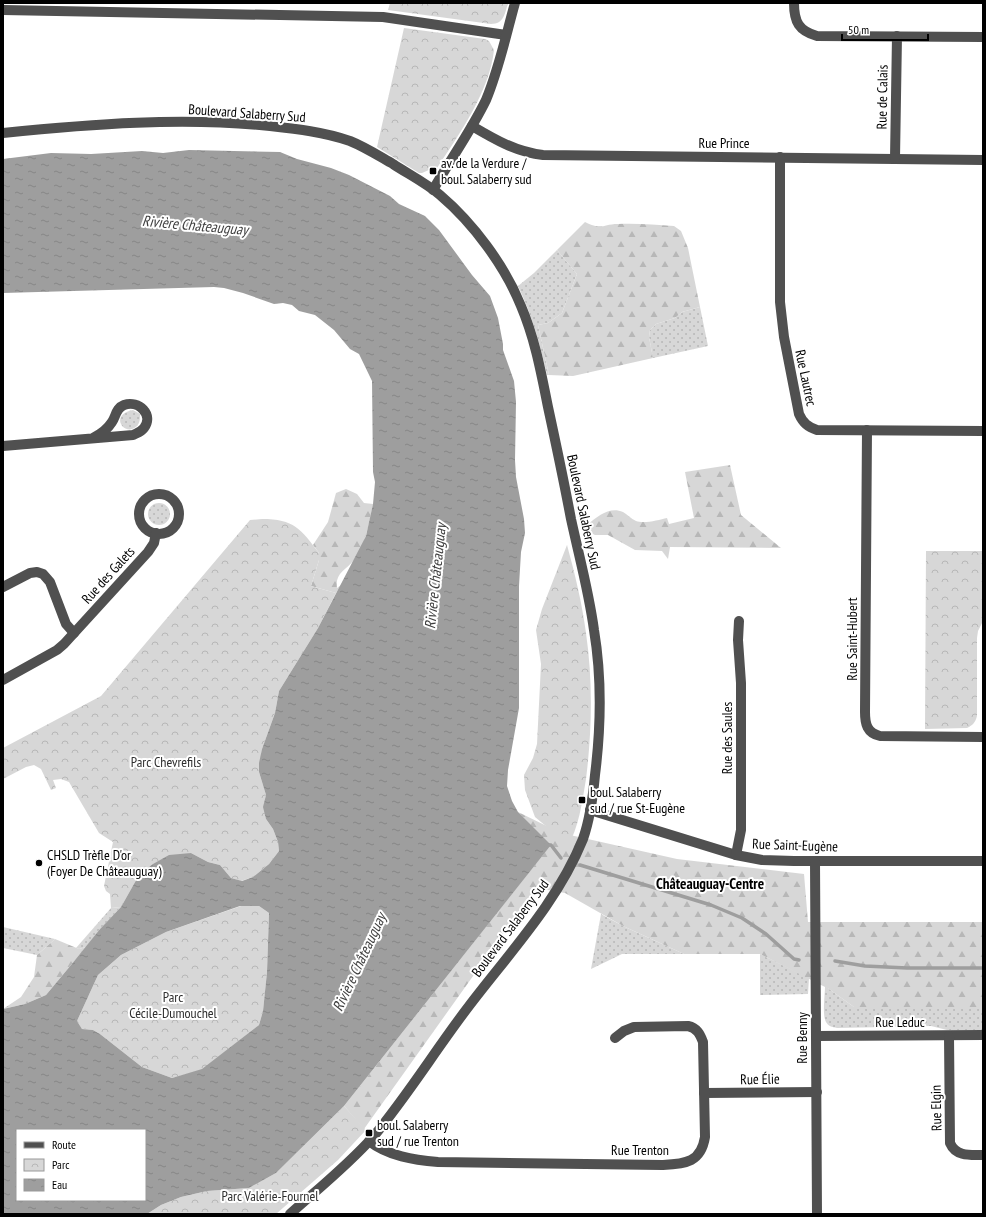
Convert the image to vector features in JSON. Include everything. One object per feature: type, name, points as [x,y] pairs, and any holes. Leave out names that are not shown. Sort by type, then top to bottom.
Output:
[{"type":"street","points":[[433,190],[472,126],[490,89],[515,3]]},
{"type":"street","points":[[794,3],[795,16],[801,28],[810,34],[817,36],[983,37]]},
{"type":"street","points":[[3,10],[377,17],[506,35]]},
{"type":"street","name":"Rue de Calais","points":[[895,158],[896,36]]},
{"type":"street","name":"Boulevard Salaberry Sud","points":[[3,133],[93,125],[226,123],[294,129],[336,137],[356,144],[386,160],[433,190],[466,220],[479,236],[514,288],[534,339],[589,599],[596,643],[599,686],[599,726],[597,760],[587,826],[563,881],[549,903],[469,1006],[402,1098],[369,1141],[290,1214]]},
{"type":"street","name":"Rue Prince","points":[[472,126],[492,138],[516,149],[528,153],[543,155],[983,160]]},
{"type":"street","name":"Rue Lautrec","points":[[780,157],[780,302],[784,337],[801,419],[807,426],[817,430],[983,431]]},
{"type":"street","points":[[3,446],[133,435],[144,428],[146,420],[144,411],[141,407],[135,404],[122,406],[119,408],[106,430],[93,438]]},
{"type":"street","name":"Rue Saint-Hubert","points":[[868,430],[865,722],[873,734],[880,736],[983,737]]},
{"type":"street","name":"Rue des Galets","points":[[3,680],[57,650],[148,552],[154,543],[156,533]]},
{"type":"street","points":[[3,587],[30,573],[37,572],[43,574],[50,582],[66,624],[74,633]]},
{"type":"street","name":"Rue des Saules","points":[[736,855],[741,830],[741,683],[738,640],[739,621]]},
{"type":"street","name":"Rue Saint-Eugène","points":[[590,810],[736,855],[762,860],[983,861]]},
{"type":"street","name":"Rue Benny","points":[[816,861],[817,1214]]},
{"type":"street","name":"Rue Trenton","points":[[369,1141],[392,1154],[417,1160],[432,1161],[680,1164],[696,1158],[704,1143],[702,1042],[699,1033],[692,1027],[640,1026],[629,1028],[615,1038]]},
{"type":"street","name":"Rue Leduc","points":[[816,1036],[983,1035]]},
{"type":"street","name":"Rue Elgin","points":[[949,1036],[950,1143],[958,1153],[983,1155]]},
{"type":"street","name":"Rue Élie","points":[[704,1093],[817,1092]]},
{"type":"green space","points":[[390,3],[508,3],[505,14],[501,20],[495,24],[491,24],[388,10]]},
{"type":"green space","points":[[404,28],[485,39],[489,41],[494,50],[486,81],[464,127],[437,168],[422,173],[419,173],[377,147]]},
{"type":"green space","points":[[585,222],[599,227],[613,224],[674,226],[681,231],[688,248],[700,307],[682,312],[675,318],[656,324],[650,330],[649,337],[653,358],[573,376],[549,375],[538,325],[548,323],[562,313],[577,274],[557,250]]},
{"type":"green space","points":[[557,250],[577,274],[562,313],[548,323],[538,325],[549,375],[547,375],[535,330],[518,286],[534,273]]},
{"type":"green space","points":[[700,307],[708,346],[653,358],[649,337],[650,330],[656,324],[675,318],[682,312]]},
{"type":"green space","points":[[133,410],[140,414],[140,419],[137,426],[132,429],[124,428],[120,420],[121,416]]},
{"type":"green space","points":[[730,465],[741,515],[781,548],[670,547],[668,559],[662,551],[635,550],[608,535],[595,535],[587,531],[588,524],[600,515],[613,510],[623,512],[639,522],[667,518],[669,524],[694,518],[685,472]]},
{"type":"green space","points":[[346,489],[357,494],[364,503],[373,504],[361,547],[354,560],[339,575],[337,588],[341,585],[336,593],[311,586],[319,560],[319,553],[313,545],[328,522],[336,493]]},
{"type":"green space","points":[[159,503],[167,506],[170,514],[167,522],[159,525],[151,522],[148,514],[151,506]]},
{"type":"green space","name":"Parc Chevrefils","points":[[273,519],[289,523],[296,527],[307,538],[319,553],[319,560],[311,586],[336,593],[318,628],[279,691],[275,713],[262,749],[259,772],[266,795],[264,807],[266,819],[273,829],[278,842],[279,851],[269,864],[253,877],[241,881],[231,878],[220,865],[208,862],[191,853],[139,875],[121,907],[111,908],[110,894],[106,891],[104,886],[113,842],[99,833],[69,782],[61,779],[53,780],[56,788],[51,790],[41,769],[34,765],[26,767],[3,779],[3,748],[101,696],[250,520]]},
{"type":"green space","points":[[567,545],[578,589],[584,622],[590,669],[591,706],[588,761],[580,815],[567,848],[535,817],[525,790],[524,775],[533,758],[537,744],[541,664],[536,630],[542,609]]},
{"type":"green space","points":[[926,551],[983,551],[983,621],[978,631],[977,638],[977,716],[974,724],[967,728],[925,729]]},
{"type":"green space","points":[[518,812],[561,833],[677,859],[804,874],[808,922],[983,922],[983,1007],[854,1007],[829,989],[760,954],[684,954],[623,926],[565,893],[542,889],[532,895],[513,920],[364,1129],[344,1106],[550,846]]},
{"type":"green space","name":"Parc Cécile-Dumouchel","points":[[241,906],[259,906],[269,913],[267,972],[263,1011],[259,1025],[202,1070],[172,1078],[142,1067],[100,1034],[93,1030],[82,1029],[77,1021],[98,975],[121,955],[166,932]]},
{"type":"green space","points":[[121,907],[100,929],[86,947],[79,949],[76,948],[111,908]]},
{"type":"green space","points":[[601,914],[623,926],[684,954],[622,954],[591,969]]},
{"type":"green space","points":[[3,927],[55,939],[37,955],[3,948]]},
{"type":"green space","points":[[55,939],[79,949],[86,947],[46,995],[25,1004],[3,1009],[21,997],[34,977],[37,955]]},
{"type":"green space","points":[[760,954],[809,978],[808,994],[760,995]]},
{"type":"green space","points":[[825,986],[854,1007],[983,1007],[983,1030],[947,1030],[931,1026],[833,1027],[826,1022],[825,1019]]},
{"type":"green space","name":"Parc Valérie-Fournel","points":[[344,1106],[366,1130],[338,1160],[276,1214],[147,1214],[161,1205],[181,1197],[207,1191],[249,1188],[276,1173]]},
{"type":"water","name":"Rivière Châteauguay","points":[[189,150],[280,152],[297,159],[331,168],[349,175],[390,196],[399,204],[425,216],[439,230],[472,275],[490,296],[498,318],[503,350],[514,381],[516,402],[516,477],[524,519],[525,533],[521,552],[519,586],[519,708],[508,770],[507,786],[512,801],[518,812],[551,845],[344,1106],[276,1173],[249,1188],[207,1191],[181,1197],[161,1205],[147,1214],[3,1214],[3,1009],[25,1004],[46,995],[100,929],[121,907],[139,875],[153,864],[169,855],[191,853],[208,862],[220,865],[231,878],[242,881],[253,877],[269,864],[279,851],[278,842],[273,829],[266,819],[263,807],[266,795],[259,772],[262,749],[275,713],[279,691],[318,628],[366,536],[373,504],[375,482],[373,472],[372,381],[359,354],[350,349],[334,330],[315,315],[299,311],[292,305],[283,303],[274,304],[243,293],[214,287],[3,293],[3,159],[51,153],[91,154],[142,151],[163,153]],"holes":[[[240,906],[259,906],[269,913],[267,972],[263,1011],[259,1025],[202,1069],[172,1078],[142,1067],[100,1034],[93,1030],[82,1029],[77,1021],[98,975],[121,955],[166,932]]]},
{"type":"waterway","points":[[546,845],[551,845],[561,858]]},
{"type":"waterway","points":[[580,865],[711,905],[742,918],[766,934],[794,959],[799,960]]},
{"type":"waterway","points":[[835,961],[865,966],[907,968],[983,968]]},
{"type":"place","name":"av. de la Verdure / boul. Salaberry sud","points":[[433,171]]},
{"type":"place","name":"boul. Salaberry sud / rue St-Eugène","points":[[582,800]]},
{"type":"place","name":"CHSLD Trèfle D'or (Foyer De Châteauguay)","points":[[39,863]]},
{"type":"place","name":"boul. Salaberry sud / rue Trenton","points":[[369,1133]]},
{"type":"district","name":"Châteauguay-Centre","points":[[710,883]]}]
